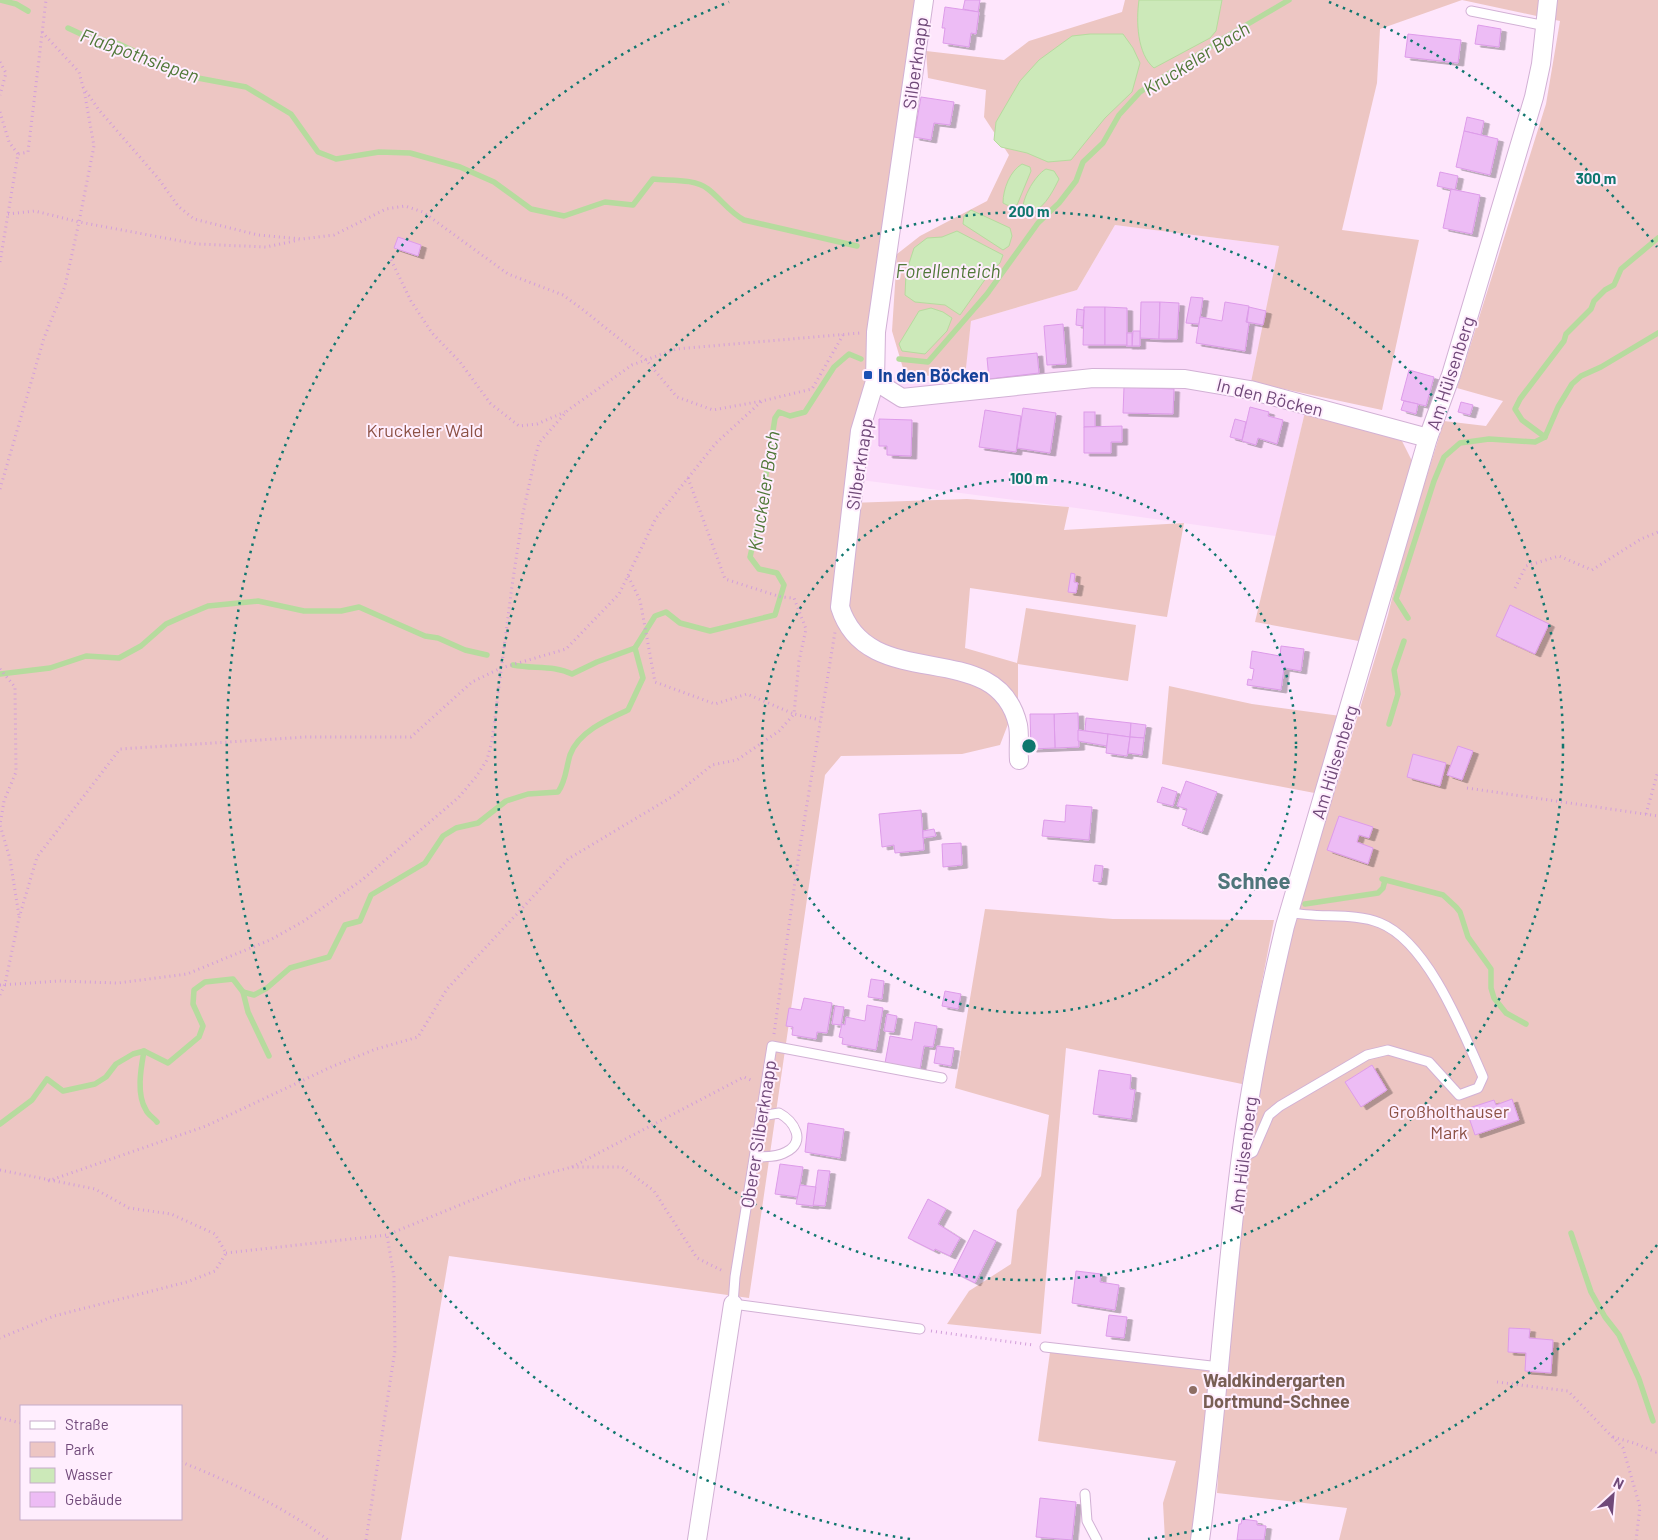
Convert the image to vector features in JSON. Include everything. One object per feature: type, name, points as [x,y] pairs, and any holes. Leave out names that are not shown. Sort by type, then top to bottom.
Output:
[{"type":"street","name":"Silberknapp","points":[[924,0],[876,332],[875,381],[860,432],[840,607],[845,624],[854,635],[877,651],[902,662],[967,673],[991,683],[1007,702],[1018,726],[1019,760]]},
{"type":"street","name":"Am Hülsenberg","points":[[1200,1540],[1212,1459],[1241,1158],[1254,1067],[1267,1001],[1289,912],[1428,438],[1451,375],[1534,98],[1546,26],[1548,0]]},
{"type":"street","name":"In den Böcken","points":[[875,381],[902,398],[1093,378],[1185,379],[1226,384],[1428,438]]},
{"type":"street","name":"Oberer Silberknapp","points":[[697,1540],[733,1304]]},
{"type":"lane","points":[[1471,11],[1546,26]]},
{"type":"lane","points":[[1241,1158],[1253,1152],[1269,1115],[1280,1106],[1367,1055],[1388,1050],[1429,1062],[1459,1095],[1478,1088],[1483,1076],[1453,1012],[1432,974],[1408,942],[1381,923],[1350,918],[1307,916],[1289,912]]},
{"type":"lane","name":"Oberer Silberknapp","points":[[733,1304],[735,1277],[772,1046],[942,1078]]},
{"type":"lane","points":[[755,1156],[784,1154],[791,1150],[797,1133],[794,1124],[779,1113],[761,1116]]},
{"type":"lane","points":[[733,1304],[920,1329]]},
{"type":"lane","points":[[1045,1347],[1220,1367]]},
{"type":"lane","points":[[1086,1494],[1087,1520],[1097,1540]]},
{"type":"path","points":[[18,154],[28,152],[46,0]]},
{"type":"path","points":[[0,489],[44,338],[64,286],[94,146],[79,72],[42,32]]},
{"type":"path","points":[[0,62],[6,73],[0,95]]},
{"type":"path","points":[[83,87],[99,110],[158,178],[178,206],[194,219],[258,235],[302,239]]},
{"type":"path","points":[[0,112],[9,142],[18,154],[0,262]]},
{"type":"path","points":[[8,214],[35,211],[79,222],[197,244],[266,247],[302,239],[334,235],[386,209],[405,206],[423,212],[508,274],[563,296],[646,360],[677,396],[713,410],[812,389],[843,335],[676,349],[646,360],[632,365],[568,410],[537,424],[519,426],[490,403],[460,362],[432,333],[411,301],[391,260]]},
{"type":"path","points":[[0,995],[6,984],[19,918],[37,857],[120,749],[306,737],[411,737],[472,682],[501,668],[566,649],[619,594],[656,518],[688,477],[716,443],[762,401]]},
{"type":"path","points":[[0,985],[118,982],[187,974],[225,960],[270,940],[304,920],[362,880],[458,798],[476,777],[487,760],[492,741],[522,522],[535,458],[540,443],[568,410]]},
{"type":"path","points":[[48,1181],[206,1126],[280,1089],[376,1049],[418,1037],[447,989],[568,859],[675,795],[712,765],[737,760],[780,731],[794,714],[799,661],[806,629],[794,598],[781,597],[726,579],[688,477]]},
{"type":"path","points":[[1515,588],[1526,566],[1559,556],[1592,570],[1641,539],[1658,532]]},
{"type":"path","points":[[627,576],[640,600],[655,682],[715,704],[747,694],[794,714],[820,720]]},
{"type":"path","points":[[772,1046],[799,853],[840,607]]},
{"type":"path","points":[[0,669],[15,687],[16,772],[4,801],[0,825],[10,859],[19,918]]},
{"type":"path","points":[[1646,814],[1658,771]]},
{"type":"path","points":[[1467,788],[1658,816]]},
{"type":"path","points":[[572,1168],[744,1077],[766,1086]]},
{"type":"path","points":[[226,1253],[387,1235],[518,1181],[572,1168],[622,1167],[654,1191],[697,1258],[735,1277]]},
{"type":"path","points":[[0,1170],[94,1189],[129,1208],[171,1214],[215,1234],[226,1253]]},
{"type":"path","points":[[366,1540],[395,1350],[394,1277],[387,1235]]},
{"type":"path","points":[[0,1338],[54,1316],[188,1282],[215,1271],[226,1253]]},
{"type":"path","points":[[920,1329],[1045,1347]]},
{"type":"path","points":[[1497,1382],[1568,1391],[1623,1448],[1640,1507],[1636,1540]]},
{"type":"path","points":[[0,1418],[20,1423]]},
{"type":"path","points":[[1612,1437],[1656,1452],[1658,1451]]},
{"type":"path","points":[[182,1462],[210,1474],[310,1526],[328,1540]]},
{"type":"shaded area","points":[[1115,225],[1280,246],[1251,382],[1305,412],[1276,536],[861,480],[883,377],[964,377],[971,321],[1077,290]]},
{"type":"green space","name":"Kruckeler Wald","points":[[0,0],[918,0],[849,503],[967,499],[1069,507],[1064,530],[1184,523],[1167,617],[970,588],[965,648],[1017,663],[1026,608],[1136,625],[1128,681],[1018,664],[1018,698],[1000,745],[962,754],[841,756],[825,775],[749,1298],[449,1256],[401,1540],[0,1540]]},
{"type":"green space","points":[[1125,0],[1462,0],[1380,29],[1377,83],[1342,230],[1419,240],[1382,410],[1251,382],[1279,246],[1115,225],[1077,290],[971,321],[965,377],[905,375],[892,331],[897,254],[920,236],[987,201],[1009,155],[984,117],[986,90],[928,78],[926,51],[1004,60],[1029,41],[1122,12]]},
{"type":"green space","name":"Großholthauser Mark","points":[[1462,0],[1658,0],[1658,1540],[1339,1540],[1347,1508],[1217,1493],[1226,1345],[1260,1052],[1314,854],[1340,775],[1388,615],[1403,552],[1444,421],[1486,426],[1503,401],[1457,388],[1546,104],[1560,21]]},
{"type":"green space","points":[[1305,412],[1402,441],[1412,461],[1364,642],[1255,622]]},
{"type":"green space","points":[[1169,686],[1252,704],[1348,717],[1325,795],[1162,764]]},
{"type":"green space","points":[[985,909],[1113,919],[1274,920],[1242,1084],[1066,1048],[1041,1334],[947,1324],[969,1291],[1011,1264],[1017,1210],[1041,1176],[1049,1115],[955,1088]]},
{"type":"green space","points":[[1050,1352],[1212,1369],[1206,1540],[1165,1540],[1163,1503],[1176,1461],[1038,1441]]},
{"type":"water","points":[[1139,0],[1222,0],[1216,31],[1210,38],[1154,68],[1144,54],[1139,37]]},
{"type":"water","points":[[1123,34],[1133,48],[1140,63],[1132,92],[1105,118],[1071,160],[1048,162],[1027,153],[1001,147],[994,140],[996,122],[1020,81],[1039,60],[1072,36]]},
{"type":"water","points":[[1022,164],[1030,167],[1031,171],[1017,205],[1011,207],[1003,203],[1004,192],[1014,171]]},
{"type":"water","points":[[1046,169],[1054,171],[1059,179],[1041,206],[1031,214],[1024,216],[1023,204],[1025,197],[1037,177]]},
{"type":"water","name":"Forellenteich","points":[[971,210],[1010,228],[1012,236],[1009,246],[1003,250],[963,224],[964,216]]},
{"type":"water","name":"Forellenteich","points":[[957,231],[1003,255],[1000,263],[991,271],[960,315],[945,305],[915,302],[905,295],[906,273],[914,248],[927,238],[942,237]]},
{"type":"water","name":"Forellenteich","points":[[931,308],[943,312],[952,318],[947,331],[925,354],[902,351],[899,344],[919,311]]},
{"type":"building","points":[[965,0],[980,0],[978,12],[963,9]]},
{"type":"building","points":[[945,7],[979,12],[976,34],[971,33],[969,47],[943,43],[945,28],[942,28]]},
{"type":"building","points":[[1478,25],[1501,29],[1499,47],[1475,44]]},
{"type":"building","points":[[1408,34],[1461,40],[1458,63],[1405,57]]},
{"type":"building","points":[[921,97],[954,102],[950,125],[934,123],[931,140],[914,137]]},
{"type":"building","points":[[1467,117],[1484,121],[1481,135],[1464,131]]},
{"type":"building","points":[[1464,131],[1498,139],[1490,175],[1456,167]]},
{"type":"building","points":[[1440,172],[1458,176],[1455,190],[1437,186]]},
{"type":"building","points":[[1451,189],[1480,195],[1472,234],[1443,228]]},
{"type":"building","points":[[398,237],[421,245],[418,256],[394,248]]},
{"type":"building","points":[[1191,297],[1203,298],[1199,324],[1186,323]]},
{"type":"building","points":[[1141,302],[1160,302],[1159,339],[1140,338]]},
{"type":"building","points":[[1160,302],[1179,303],[1177,339],[1159,339]]},
{"type":"building","points":[[1225,302],[1249,306],[1246,322],[1249,323],[1245,351],[1196,343],[1200,317],[1222,321]]},
{"type":"building","points":[[1084,307],[1105,307],[1105,345],[1083,345]]},
{"type":"building","points":[[1105,307],[1127,308],[1127,345],[1105,345]]},
{"type":"building","points":[[1249,307],[1266,311],[1263,325],[1247,322]]},
{"type":"building","points":[[1077,309],[1084,310],[1083,326],[1076,325]]},
{"type":"building","points":[[1063,324],[1066,364],[1047,365],[1044,326]]},
{"type":"building","points":[[1133,331],[1140,331],[1140,346],[1132,346]]},
{"type":"building","points":[[1127,333],[1132,333],[1132,346],[1127,346]]},
{"type":"building","points":[[1037,353],[1039,373],[989,379],[987,358]]},
{"type":"building","points":[[1409,370],[1434,377],[1426,406],[1401,400]]},
{"type":"building","points":[[1124,387],[1174,389],[1173,414],[1123,413]]},
{"type":"building","points":[[1404,401],[1418,404],[1416,414],[1401,410]]},
{"type":"building","points":[[1461,402],[1473,405],[1470,415],[1458,412]]},
{"type":"building","points":[[1250,407],[1269,412],[1268,416],[1283,420],[1277,444],[1258,438],[1256,445],[1242,441]]},
{"type":"building","points":[[1023,408],[1056,413],[1050,453],[1017,448]]},
{"type":"building","points":[[985,410],[1021,416],[1016,452],[979,447]]},
{"type":"building","points":[[1084,412],[1095,412],[1095,427],[1084,427]]},
{"type":"building","points":[[879,419],[912,420],[911,456],[887,455],[887,446],[879,446]]},
{"type":"building","points":[[1235,419],[1246,422],[1242,440],[1230,437]]},
{"type":"building","points":[[1122,426],[1122,442],[1111,442],[1111,453],[1084,453],[1084,427]]},
{"type":"building","points":[[1071,573],[1075,574],[1074,582],[1078,583],[1076,593],[1068,592]]},
{"type":"building","points":[[1510,605],[1549,624],[1535,654],[1496,636]]},
{"type":"building","points":[[1281,646],[1304,649],[1301,671],[1284,668],[1281,690],[1247,685],[1248,679],[1252,680],[1254,669],[1250,668],[1252,651],[1280,656]]},
{"type":"building","points":[[1078,713],[1079,747],[1055,748],[1054,714]]},
{"type":"building","points":[[1030,714],[1054,714],[1055,748],[1031,749]]},
{"type":"building","points":[[1086,718],[1131,723],[1130,737],[1085,731]]},
{"type":"building","points":[[1131,723],[1146,725],[1144,738],[1130,737]]},
{"type":"building","points":[[1078,730],[1108,734],[1107,746],[1078,741]]},
{"type":"building","points":[[1108,734],[1130,737],[1127,756],[1106,753]]},
{"type":"building","points":[[1130,737],[1144,738],[1142,755],[1128,753]]},
{"type":"building","points":[[1458,746],[1473,751],[1462,780],[1447,775]]},
{"type":"building","points":[[1413,754],[1446,763],[1440,786],[1407,777]]},
{"type":"building","points":[[1186,781],[1217,792],[1202,832],[1182,825],[1187,809],[1177,806]]},
{"type":"building","points":[[1162,787],[1177,792],[1173,806],[1157,802]]},
{"type":"building","points":[[1066,805],[1092,807],[1089,840],[1042,836],[1044,820],[1065,822]]},
{"type":"building","points":[[921,810],[924,850],[895,853],[894,845],[882,847],[879,814]]},
{"type":"building","points":[[1339,816],[1373,827],[1369,838],[1359,835],[1357,842],[1373,848],[1368,864],[1327,850]]},
{"type":"building","points":[[934,829],[936,836],[923,838],[923,831]]},
{"type":"building","points":[[961,843],[962,865],[943,867],[942,844]]},
{"type":"building","points":[[1095,865],[1103,866],[1101,882],[1093,881]]},
{"type":"building","points":[[871,979],[884,981],[882,999],[868,997]]},
{"type":"building","points":[[945,991],[961,994],[958,1009],[942,1006]]},
{"type":"building","points":[[804,998],[832,1003],[827,1033],[817,1032],[816,1039],[792,1035],[793,1027],[786,1026],[789,1008],[801,1010]]},
{"type":"building","points":[[867,1005],[883,1008],[876,1050],[842,1044],[843,1038],[839,1037],[842,1024],[845,1025],[846,1017],[865,1021]]},
{"type":"building","points":[[835,1006],[844,1007],[841,1025],[832,1024]]},
{"type":"building","points":[[887,1014],[897,1016],[894,1032],[884,1031]]},
{"type":"building","points":[[915,1022],[937,1026],[933,1047],[924,1046],[920,1069],[885,1063],[890,1036],[912,1040]]},
{"type":"building","points":[[937,1046],[954,1048],[951,1066],[934,1063]]},
{"type":"building","points":[[1372,1065],[1387,1090],[1361,1107],[1345,1082]]},
{"type":"building","points":[[1099,1070],[1131,1075],[1130,1089],[1135,1090],[1131,1119],[1093,1114]]},
{"type":"building","points":[[1512,1099],[1519,1120],[1475,1135],[1466,1109],[1494,1100],[1496,1105]]},
{"type":"building","points":[[808,1123],[844,1129],[840,1158],[805,1152]]},
{"type":"building","points":[[780,1164],[803,1167],[798,1197],[775,1194]]},
{"type":"building","points":[[818,1170],[830,1171],[825,1206],[813,1205]]},
{"type":"building","points":[[800,1185],[816,1187],[813,1206],[796,1204]]},
{"type":"building","points":[[928,1199],[946,1209],[938,1224],[960,1238],[950,1256],[935,1249],[934,1251],[908,1238]]},
{"type":"building","points":[[974,1230],[996,1241],[975,1283],[953,1272]]},
{"type":"building","points":[[1076,1271],[1101,1274],[1100,1282],[1119,1285],[1115,1310],[1072,1303]]},
{"type":"building","points":[[1109,1315],[1127,1317],[1124,1338],[1106,1336]]},
{"type":"building","points":[[1509,1328],[1530,1329],[1529,1338],[1553,1340],[1551,1373],[1525,1371],[1526,1353],[1508,1352]]},
{"type":"building","points":[[1040,1498],[1076,1502],[1072,1540],[1036,1537]]},
{"type":"building","points":[[1242,1519],[1257,1521],[1257,1525],[1266,1526],[1264,1540],[1237,1540],[1239,1524],[1241,1524]]},
{"type":"waterway","name":"Flaßpothsiepen","points":[[0,0],[16,4],[28,11]]},
{"type":"waterway","name":"Kruckeler Bach","points":[[899,359],[928,362],[987,294],[1038,223],[1059,203],[1076,181],[1083,162],[1103,143],[1119,115],[1140,92],[1224,38],[1289,0]]},
{"type":"waterway","name":"Flaßpothsiepen","points":[[68,28],[83,35],[119,44],[187,76],[246,87],[291,114],[318,152],[336,159],[379,152],[410,153],[460,167],[494,182],[531,209],[564,216],[605,202],[633,205],[653,179],[696,183],[708,189],[744,220],[857,246]]},
{"type":"waterway","points":[[1545,437],[1522,420],[1515,409],[1520,399],[1564,341],[1566,334],[1591,309],[1594,301],[1605,290],[1614,285],[1621,269],[1658,238]]},
{"type":"waterway","points":[[1408,618],[1396,599],[1434,481],[1444,457],[1460,443],[1489,439],[1535,442],[1545,437],[1558,407],[1572,384],[1581,376],[1601,367],[1658,333]]},
{"type":"waterway","name":"Kruckeler Bach","points":[[0,1124],[32,1100],[47,1079],[63,1091],[95,1084],[106,1077],[116,1064],[133,1054],[144,1051],[168,1063],[199,1037],[203,1026],[193,1004],[194,990],[205,982],[233,979],[243,992],[254,995],[267,988],[290,968],[329,957],[345,925],[360,921],[371,895],[425,863],[443,836],[456,828],[478,823],[506,801],[528,794],[558,792],[574,747],[594,727],[628,710],[643,678],[635,648],[655,616],[666,612],[680,623],[710,631],[775,615],[784,585],[777,573],[759,569],[750,557],[760,513],[775,418],[779,412],[790,416],[805,412],[834,367],[849,354],[861,359]]},
{"type":"waterway","points":[[0,674],[50,668],[86,656],[119,658],[141,646],[166,624],[208,606],[258,601],[304,611],[341,611],[359,607],[425,636],[438,638],[465,650],[487,655]]},
{"type":"waterway","points":[[1389,724],[1398,694],[1394,670],[1404,641]]},
{"type":"waterway","points":[[513,665],[558,669],[572,674],[597,662],[635,648]]},
{"type":"waterway","points":[[1382,879],[1443,895],[1456,907],[1460,912],[1468,937],[1491,969],[1491,988],[1494,998],[1506,1013],[1526,1024]]},
{"type":"waterway","points":[[1305,904],[1378,893],[1383,888],[1385,880]]},
{"type":"waterway","points":[[243,992],[248,1012],[269,1056]]},
{"type":"waterway","points":[[144,1051],[140,1081],[141,1096],[147,1112],[157,1122]]},
{"type":"waterway","points":[[1571,1233],[1591,1292],[1605,1317],[1619,1335],[1639,1379],[1653,1421]]},
{"type":"place","name":"In den Böcken","points":[[868,375]]},
{"type":"place","name":"Waldkindergarten Dortmund-Schnee","points":[[1193,1390]]},
{"type":"district","name":"Schnee","points":[[1254,880]]}]
